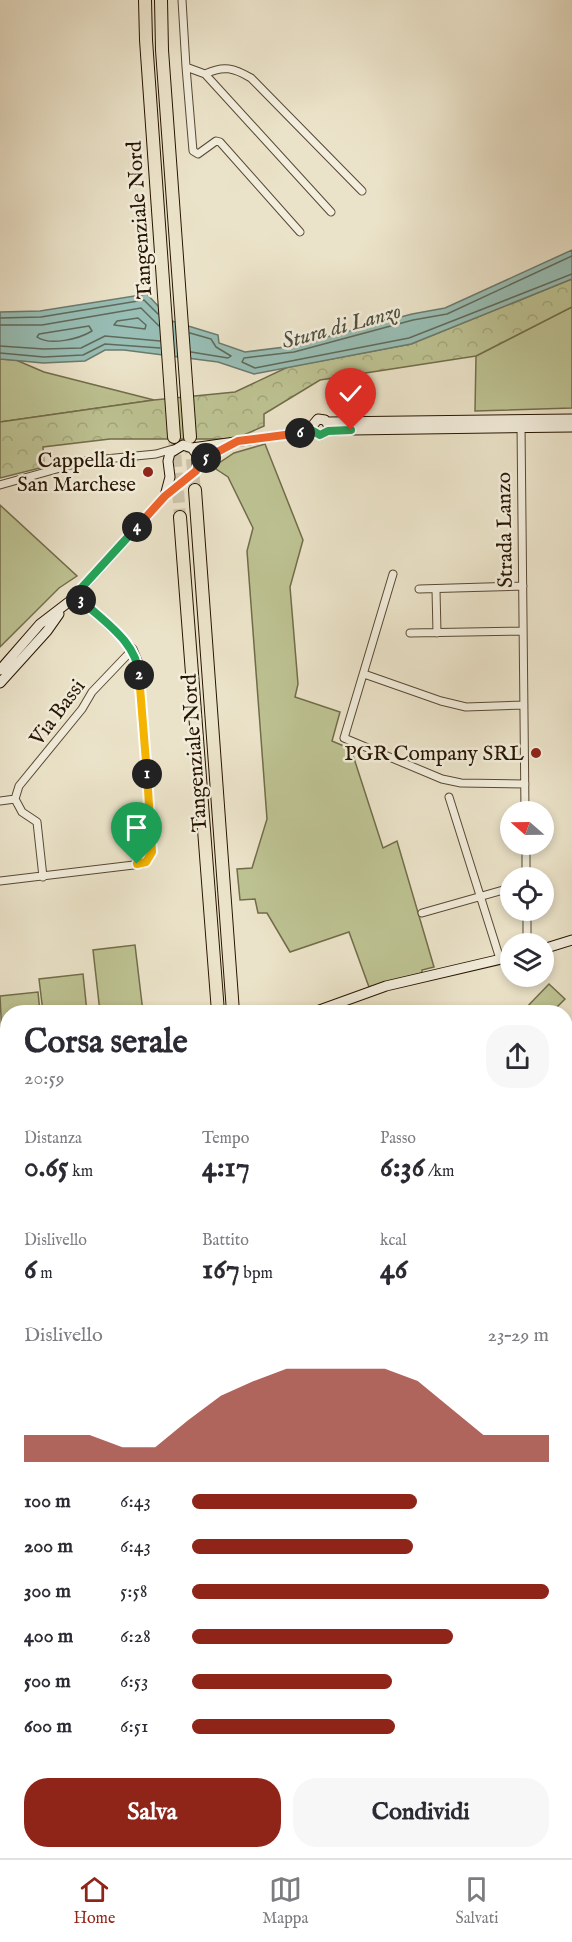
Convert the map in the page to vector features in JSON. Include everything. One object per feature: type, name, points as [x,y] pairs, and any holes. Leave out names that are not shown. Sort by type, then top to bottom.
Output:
[{"type":"highway","name":"Tangenziale Nord","points":[[145,0],[174,439]]},
{"type":"highway","name":"Tangenziale Nord","points":[[161,0],[175,242],[191,438]]},
{"type":"highway","name":"Tangenziale Nord","points":[[195,490],[233,1005]]},
{"type":"highway","name":"Tangenziale Nord","points":[[180,517],[217,1005]]},
{"type":"street","points":[[182,0],[193,151],[198,154],[216,141],[220,142],[300,232]]},
{"type":"street","points":[[186,67],[205,74],[331,212]]},
{"type":"street","points":[[205,74],[218,68],[232,67],[251,78],[362,191]]},
{"type":"street","points":[[174,439],[183,446],[191,438],[238,441],[313,427],[320,419],[327,426],[521,424],[572,419]]},
{"type":"street","points":[[521,424],[572,428]]},
{"type":"street","name":"Strada Lanzo","points":[[521,424],[525,801]]},
{"type":"street","points":[[313,427],[320,435],[327,426]]},
{"type":"street","points":[[0,683],[47,631],[62,609],[165,496],[196,471],[199,462],[191,438]]},
{"type":"street","points":[[145,454],[174,439]]},
{"type":"street","points":[[165,496],[174,439]]},
{"type":"street","points":[[199,462],[238,441]]},
{"type":"street","points":[[0,485],[84,461],[145,454],[159,456],[177,475],[187,476]]},
{"type":"street","points":[[393,574],[344,738],[442,779],[461,783],[525,784]]},
{"type":"street","points":[[419,589],[523,586]]},
{"type":"street","points":[[436,590],[437,633]]},
{"type":"street","points":[[0,881],[142,864],[151,856],[138,661],[133,649],[75,595]]},
{"type":"street","points":[[0,670],[40,624],[62,609]]},
{"type":"street","points":[[410,633],[523,631]]},
{"type":"street","name":"Via Bassi","points":[[15,799],[20,786],[82,709],[92,692],[133,649]]},
{"type":"street","points":[[364,674],[441,701],[466,707],[524,705]]},
{"type":"street","points":[[449,797],[480,896],[500,946]]},
{"type":"street","points":[[0,801],[15,799],[22,812],[37,822],[43,877]]},
{"type":"street","points":[[422,913],[500,891]]},
{"type":"street","points":[[554,946],[572,940]]},
{"type":"street","points":[[333,1005],[386,986],[500,959]]},
{"type":"green space","points":[[572,279],[572,307],[476,356],[320,380],[264,414],[264,426],[235,439],[110,439],[43,447],[44,467],[0,478],[0,422],[154,400],[235,392],[288,367],[411,344]]},
{"type":"green space","points":[[572,307],[572,408],[475,411],[476,356]]},
{"type":"green space","points":[[0,359],[16,360],[44,372],[154,400],[0,422]]},
{"type":"green space","points":[[265,444],[303,540],[290,587],[298,684],[295,697],[340,712],[332,741],[351,749],[383,848],[397,841],[434,967],[422,970],[422,973],[369,987],[349,932],[290,952],[267,913],[258,913],[255,899],[240,900],[237,869],[252,868],[267,819],[247,551],[253,528],[228,477],[213,467],[234,453]]},
{"type":"green space","points":[[0,505],[77,576],[59,588],[0,647]]},
{"type":"green space","points":[[135,945],[142,1005],[99,1005],[93,950]]},
{"type":"green space","points":[[83,974],[86,1005],[42,1005],[39,979]]},
{"type":"green space","points":[[546,987],[552,987],[565,999],[559,1005],[529,1005]]},
{"type":"green space","points":[[38,992],[39,1005],[0,1005],[0,996]]},
{"type":"water","points":[[572,250],[572,279],[411,344],[254,374],[218,362],[124,350],[105,350],[85,361],[43,363],[0,359],[0,312],[40,311],[147,294],[172,321],[218,335],[219,343],[245,352],[293,346],[412,314],[445,308]]},
{"type":"tunnel","points":[[174,437],[180,517]]},
{"type":"tunnel","points":[[190,441],[195,490]]},
{"type":"place","name":"Cappella di San Marchese","points":[[148,472]]},
{"type":"place","name":"PGR Company SRL","points":[[536,753]]},
{"type":"route","points":[[137,864],[146,862],[152,852],[138,661],[133,649],[75,595],[165,496],[196,471],[199,462],[238,441],[309,431],[320,435],[328,431],[351,430]]},
{"type":"water label","name":"Stura di Lanzo","points":[[341,325]]}]
